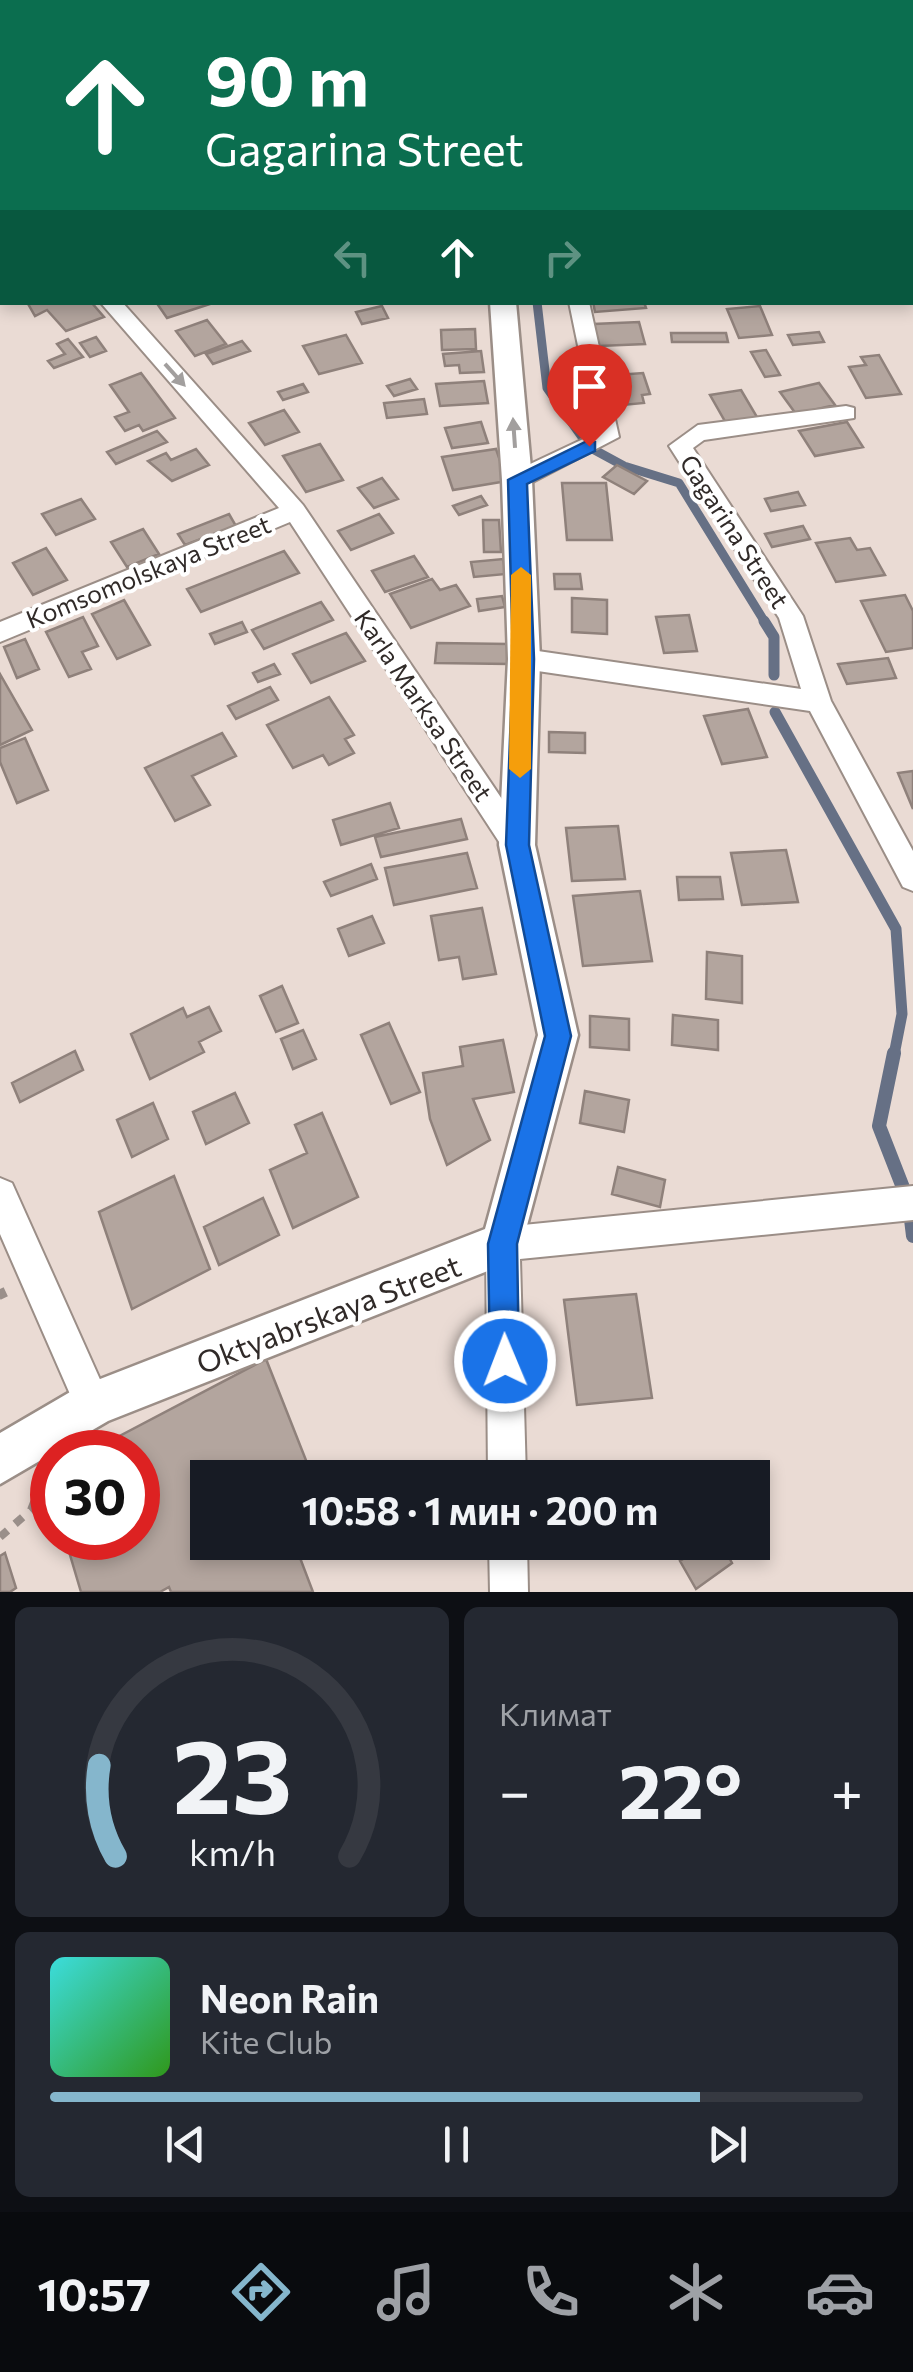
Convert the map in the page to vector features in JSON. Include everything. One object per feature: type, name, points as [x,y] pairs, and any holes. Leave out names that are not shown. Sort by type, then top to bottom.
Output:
[{"type":"street","name":"Karla Marksa Street","points":[[113,305],[295,511],[517,845],[558,1036],[502,1244],[507,1460]]},
{"type":"street","points":[[504,305],[518,480],[524,659],[517,845]]},
{"type":"street","points":[[518,480],[608,437],[580,305]]},
{"type":"street","name":"Gagarina Street","points":[[846,413],[698,433],[680,446],[791,616],[818,702],[913,878]]},
{"type":"street","name":"Komsomolskaya Street","points":[[0,632],[295,511]]},
{"type":"street","points":[[524,659],[818,702]]},
{"type":"street","points":[[0,1195],[93,1404]]},
{"type":"street","name":"Oktyabrskaya Street","points":[[0,1460],[93,1404],[502,1244],[913,1203]]},
{"type":"street","points":[[509,1560],[510,1592]]},
{"type":"building","points":[[29,305],[94,305],[104,317],[66,331],[47,310],[35,316]]},
{"type":"building","points":[[158,305],[207,305],[167,318]]},
{"type":"building","points":[[594,305],[646,308],[595,312]]},
{"type":"building","points":[[382,306],[388,318],[362,324],[356,312]]},
{"type":"building","points":[[760,306],[772,335],[739,338],[727,309]]},
{"type":"building","points":[[207,320],[226,344],[195,356],[176,331]]},
{"type":"building","points":[[639,322],[645,344],[599,346],[594,324]]},
{"type":"building","points":[[475,329],[476,349],[442,350],[441,330]]},
{"type":"building","points":[[819,332],[824,342],[793,345],[788,335]]},
{"type":"building","points":[[671,333],[726,333],[728,342],[672,342]]},
{"type":"building","points":[[346,335],[362,363],[319,374],[303,346]]},
{"type":"building","points":[[96,337],[106,351],[90,357],[80,343]]},
{"type":"building","points":[[68,339],[83,357],[54,368],[48,361],[65,354],[57,344]]},
{"type":"building","points":[[242,341],[250,351],[213,364],[206,354]]},
{"type":"building","points":[[766,350],[780,375],[765,377],[751,352]]},
{"type":"building","points":[[481,351],[484,372],[460,373],[459,365],[445,366],[443,354]]},
{"type":"building","points":[[879,355],[901,394],[866,398],[849,367],[866,365],[861,357]]},
{"type":"building","points":[[141,373],[175,418],[143,431],[139,425],[125,431],[115,417],[129,412],[110,385]]},
{"type":"building","points":[[643,373],[650,394],[642,395],[644,403],[612,406],[604,376]]},
{"type":"building","points":[[410,379],[417,389],[394,396],[387,386]]},
{"type":"building","points":[[484,381],[488,403],[440,406],[436,384]]},
{"type":"building","points":[[819,383],[835,405],[796,414],[780,392]]},
{"type":"building","points":[[303,384],[308,392],[283,400],[278,392]]},
{"type":"building","points":[[741,390],[757,417],[726,423],[710,395]]},
{"type":"building","points":[[424,399],[427,414],[387,418],[384,403]]},
{"type":"building","points":[[284,410],[299,432],[265,445],[249,423]]},
{"type":"building","points":[[481,422],[488,443],[452,448],[445,428]]},
{"type":"building","points":[[847,422],[863,447],[815,456],[799,431]]},
{"type":"building","points":[[157,431],[167,442],[116,464],[107,452]]},
{"type":"building","points":[[320,444],[343,480],[306,492],[283,456]]},
{"type":"building","points":[[196,449],[209,465],[172,481],[148,461],[166,453],[171,460]]},
{"type":"building","points":[[496,449],[507,481],[453,490],[442,457]]},
{"type":"building","points":[[617,465],[647,481],[634,494],[603,477]]},
{"type":"building","points":[[382,478],[398,499],[374,508],[358,488]]},
{"type":"building","points":[[562,483],[606,483],[612,540],[567,540]]},
{"type":"building","points":[[798,492],[805,505],[771,511],[765,499]]},
{"type":"building","points":[[481,496],[487,505],[459,515],[453,506]]},
{"type":"building","points":[[81,499],[95,519],[56,535],[42,514]]},
{"type":"building","points":[[229,514],[236,526],[185,545],[178,534]]},
{"type":"building","points":[[379,514],[393,533],[351,550],[338,531]]},
{"type":"building","points":[[483,520],[499,520],[501,552],[484,552]]},
{"type":"building","points":[[803,526],[810,539],[772,547],[765,534]]},
{"type":"building","points":[[143,529],[159,554],[127,567],[111,542]]},
{"type":"building","points":[[850,538],[857,550],[870,548],[885,575],[836,582],[816,543]]},
{"type":"building","points":[[46,548],[67,580],[33,595],[13,563]]},
{"type":"building","points":[[284,551],[299,573],[201,612],[187,589]]},
{"type":"building","points":[[414,556],[428,577],[385,592],[372,571]]},
{"type":"building","points":[[503,559],[506,574],[474,577],[471,562]]},
{"type":"building","points":[[554,574],[580,574],[582,589],[555,589]]},
{"type":"building","points":[[432,579],[440,590],[456,585],[470,606],[411,628],[390,594]]},
{"type":"building","points":[[905,595],[913,611],[913,648],[886,652],[861,601]]},
{"type":"building","points":[[502,596],[505,607],[479,611],[477,599]]},
{"type":"building","points":[[572,598],[607,600],[607,634],[572,632]]},
{"type":"building","points":[[124,600],[150,645],[117,659],[92,614]]},
{"type":"building","points":[[321,602],[333,620],[264,649],[252,630]]},
{"type":"building","points":[[689,615],[697,651],[664,653],[656,617]]},
{"type":"building","points":[[83,617],[98,646],[82,652],[91,669],[69,677],[46,632]]},
{"type":"building","points":[[242,622],[247,632],[215,644],[210,634]]},
{"type":"building","points":[[346,633],[365,661],[311,683],[293,654]]},
{"type":"building","points":[[25,639],[39,669],[17,678],[4,647]]},
{"type":"building","points":[[437,643],[511,644],[510,664],[435,663]]},
{"type":"building","points":[[888,658],[896,678],[847,684],[838,664]]},
{"type":"building","points":[[274,664],[280,674],[258,682],[253,673]]},
{"type":"building","points":[[0,674],[32,730],[0,745]]},
{"type":"building","points":[[270,687],[278,700],[236,719],[228,706]]},
{"type":"building","points":[[329,697],[354,735],[345,739],[354,753],[329,765],[323,755],[293,768],[267,725]]},
{"type":"building","points":[[748,709],[767,757],[722,764],[704,716]]},
{"type":"building","points":[[549,732],[585,733],[585,753],[549,752]]},
{"type":"building","points":[[222,733],[236,756],[192,776],[210,805],[175,821],[145,768]]},
{"type":"building","points":[[25,738],[48,790],[17,803],[0,762],[0,748]]},
{"type":"building","points":[[913,771],[913,809],[898,773]]},
{"type":"building","points":[[390,803],[399,828],[341,845],[333,820]]},
{"type":"building","points":[[461,819],[467,839],[381,857],[375,837]]},
{"type":"building","points":[[618,826],[625,879],[572,881],[566,828]]},
{"type":"building","points":[[786,850],[798,902],[742,905],[731,853]]},
{"type":"building","points":[[467,853],[477,888],[394,905],[385,868]]},
{"type":"building","points":[[371,864],[377,879],[331,896],[324,882]]},
{"type":"building","points":[[677,877],[720,877],[723,899],[679,900]]},
{"type":"building","points":[[640,891],[652,961],[583,966],[573,896]]},
{"type":"building","points":[[482,908],[496,974],[463,979],[459,957],[439,960],[431,916]]},
{"type":"building","points":[[372,916],[384,943],[349,956],[338,929]]},
{"type":"building","points":[[707,952],[742,956],[742,1003],[706,999]]},
{"type":"building","points":[[282,986],[298,1023],[276,1032],[260,996]]},
{"type":"building","points":[[209,1007],[221,1031],[199,1042],[204,1052],[150,1079],[131,1034],[183,1008],[187,1017]]},
{"type":"building","points":[[673,1015],[718,1020],[718,1050],[672,1045]]},
{"type":"building","points":[[590,1016],[629,1019],[629,1050],[590,1047]]},
{"type":"building","points":[[389,1023],[420,1092],[391,1104],[361,1035]]},
{"type":"building","points":[[303,1030],[316,1059],[293,1069],[281,1039]]},
{"type":"building","points":[[503,1040],[514,1092],[473,1099],[490,1140],[447,1165],[430,1119],[423,1073],[463,1066],[460,1047]]},
{"type":"building","points":[[75,1051],[83,1070],[20,1102],[12,1083]]},
{"type":"building","points":[[585,1091],[629,1100],[624,1132],[580,1123]]},
{"type":"building","points":[[235,1093],[249,1123],[206,1144],[193,1112]]},
{"type":"building","points":[[153,1103],[168,1139],[132,1157],[117,1120]]},
{"type":"building","points":[[322,1113],[358,1197],[293,1228],[270,1170],[307,1153],[295,1125]]},
{"type":"building","points":[[618,1167],[665,1180],[660,1207],[612,1194]]},
{"type":"building","points":[[174,1176],[210,1269],[132,1309],[99,1212]]},
{"type":"building","points":[[263,1198],[279,1235],[219,1265],[204,1227]]},
{"type":"building","points":[[636,1294],[652,1398],[577,1405],[564,1300]]},
{"type":"building","points":[[266,1359],[306,1460],[190,1460],[190,1560],[301,1560],[313,1592],[171,1592],[169,1587],[160,1592],[81,1592],[72,1560],[160,1560],[160,1430],[131,1430]]},
{"type":"building","points":[[5,1553],[16,1588],[0,1592],[0,1556]]},
{"type":"building","points":[[730,1560],[732,1563],[696,1589],[680,1561]]},
{"type":"waterway","points":[[537,305],[547,388],[589,447],[624,466],[679,483],[766,624]]},
{"type":"waterway","points":[[764,621],[774,637],[774,675]]},
{"type":"waterway","points":[[775,712],[896,929],[902,1014],[894,1055]]},
{"type":"waterway","points":[[894,1053],[879,1126],[909,1203],[913,1236]]},
{"type":"slow traffic","points":[[520,769],[524,659],[521,575]]},
{"type":"route","points":[[505,1361],[502,1244],[558,1036],[517,845],[524,659],[518,480],[589,446]]}]
